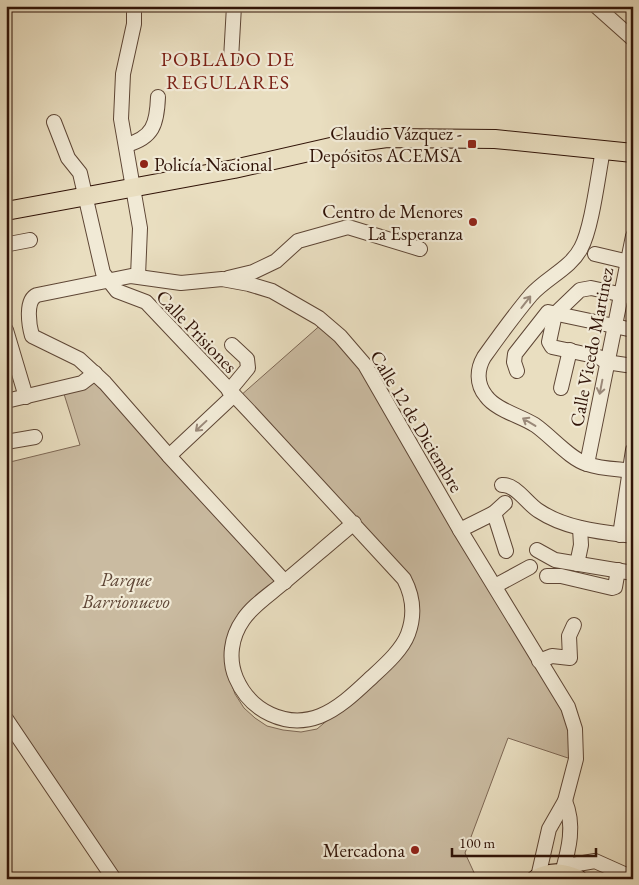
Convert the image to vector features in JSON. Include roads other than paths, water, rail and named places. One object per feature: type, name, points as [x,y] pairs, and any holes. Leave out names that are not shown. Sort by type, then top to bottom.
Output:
[{"type":"main road","points":[[6,211],[250,165],[344,144],[386,138],[494,139],[633,153]]},
{"type":"main road","points":[[537,878],[568,875]]},
{"type":"street","points":[[134,6],[135,18],[126,54],[122,89],[122,119],[140,228],[138,276]]},
{"type":"street","points":[[231,59],[234,6]]},
{"type":"street","points":[[596,6],[633,39]]},
{"type":"street","points":[[126,145],[140,141],[147,136],[155,123],[158,97]]},
{"type":"street","points":[[54,122],[68,158],[80,173],[107,280]]},
{"type":"street","points":[[602,150],[586,236],[580,250],[572,261],[549,278],[531,295],[484,356],[478,373],[480,384],[489,400],[535,425],[576,459],[587,464],[631,470]]},
{"type":"street","points":[[222,279],[253,272],[276,261],[298,241],[348,227],[420,249]]},
{"type":"street","name":"Calle Vicedo Martinez","points":[[587,464],[614,326],[627,296],[633,236]]},
{"type":"street","points":[[6,241],[8,244],[13,245],[30,240]]},
{"type":"street","points":[[594,254],[630,262]]},
{"type":"street","name":"Calle 12 de Diciembre","points":[[95,373],[79,359],[34,337],[31,331],[29,304],[32,298],[37,295],[107,280],[138,276],[181,283],[222,279],[272,291],[319,318],[340,336],[364,366],[460,530],[568,707],[575,729],[576,760],[565,801],[549,830],[537,878]]},
{"type":"street","name":"Calle Prisiones","points":[[107,280],[117,291],[146,302],[230,394],[354,522],[404,579],[412,604],[409,632],[396,652],[360,687],[330,711],[303,720],[284,719],[261,709],[249,698],[239,684],[233,666],[232,648],[240,625],[250,612],[354,522]]},
{"type":"street","points":[[627,296],[585,288],[555,314],[549,343],[552,346],[600,357],[606,362],[633,366]]},
{"type":"street","points":[[517,371],[514,362],[517,350],[546,313],[633,330]]},
{"type":"street","points":[[6,330],[26,397]]},
{"type":"street","points":[[169,456],[230,394],[248,368],[247,359],[232,345]]},
{"type":"street","points":[[561,388],[570,350]]},
{"type":"street","points":[[6,401],[82,383],[95,373],[285,582]]},
{"type":"street","points":[[6,442],[36,437]]},
{"type":"street","points":[[502,485],[513,488],[539,512],[580,528],[626,536],[633,450]]},
{"type":"street","points":[[460,530],[494,513],[505,503]]},
{"type":"street","points":[[494,513],[506,551]]},
{"type":"street","points":[[577,564],[581,545],[580,528]]},
{"type":"street","points":[[537,550],[551,559],[633,573]]},
{"type":"street","points":[[495,586],[530,567]]},
{"type":"street","points":[[547,576],[561,576],[612,588],[615,587],[618,570]]},
{"type":"street","points":[[539,661],[552,656],[570,658],[569,636],[574,624]]},
{"type":"street","points":[[6,719],[114,879]]},
{"type":"street","name":"Calle 12 de Diciembre","points":[[565,801],[571,825],[568,849],[568,875]]},
{"type":"street","points":[[568,875],[572,865],[595,861],[633,878]]},
{"type":"place","name":"Claudio Vázquez - Depósitos ACEMSA","points":[[472,144]]},
{"type":"place","name":"Policía Nacional","points":[[144,164]]},
{"type":"place","name":"Centro de Menores La Esperanza","points":[[473,222]]},
{"type":"place","name":"Mercadona","points":[[415,850]]},
{"type":"district","name":"POBLADO DE REGULARES","points":[[228,70]]},
{"type":"park label","name":"Parque Barrionuevo","points":[[126,590]]}]
